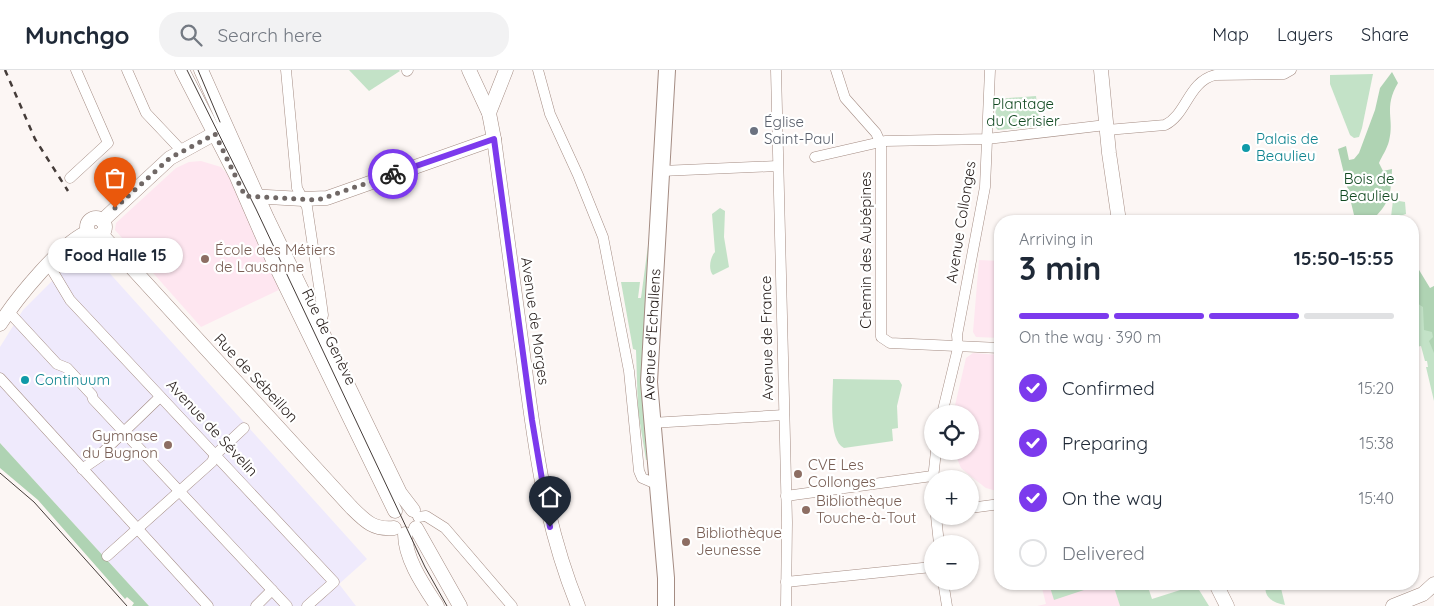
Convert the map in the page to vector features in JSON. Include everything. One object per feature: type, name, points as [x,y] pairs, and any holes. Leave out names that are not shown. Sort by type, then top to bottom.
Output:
[{"type":"main road","name":"Avenue d'Echallens","points":[[667,70],[657,261],[650,338],[651,423],[667,604]]},
{"type":"street","points":[[70,178],[108,143],[76,70]]},
{"type":"street","points":[[127,70],[146,113],[181,150]]},
{"type":"street","name":"Rue de Genève","points":[[182,70],[194,94],[221,131]]},
{"type":"street","name":"Rue de Genève","points":[[201,70],[221,131],[400,493],[409,524],[460,606]]},
{"type":"street","points":[[286,70],[297,188],[307,207],[323,315],[320,328]]},
{"type":"street","name":"Avenue de Morges","points":[[470,70],[489,113],[494,139],[543,489],[572,606]]},
{"type":"street","points":[[489,113],[506,70]]},
{"type":"street","points":[[538,70],[550,114],[578,175],[603,237],[629,371],[640,471],[642,478],[656,484]]},
{"type":"street","name":"Avenue de France","points":[[776,70],[786,496],[786,606]]},
{"type":"street","points":[[836,70],[846,98],[876,132],[881,144],[885,142],[987,139],[1106,128],[1165,125],[1173,121],[1202,74],[1284,74],[1290,71]]},
{"type":"street","name":"Avenue Collonges","points":[[944,405],[958,348],[957,335],[985,187],[990,70]]},
{"type":"street","points":[[1101,70],[1106,128],[1118,215]]},
{"type":"street","points":[[0,324],[8,311],[76,239],[97,229],[170,158],[181,150],[221,131]]},
{"type":"street","points":[[252,196],[303,200],[327,198],[494,139]]},
{"type":"street","name":"Chemin des Aubépines","points":[[815,157],[881,144],[881,337],[890,343],[958,348]]},
{"type":"street","points":[[661,171],[777,166]]},
{"type":"street","name":"Rue de Genève","points":[[252,196],[276,266],[396,511],[392,519],[409,524]]},
{"type":"street","name":"Rue de Sébeillon","points":[[97,229],[351,507],[366,521],[381,530],[409,524]]},
{"type":"street","name":"Avenue de Sévelin","points":[[49,266],[70,300],[334,582],[308,606]]},
{"type":"street","points":[[8,311],[58,364],[67,368],[123,432],[287,606]]},
{"type":"street","points":[[958,348],[994,348]]},
{"type":"street","points":[[0,378],[208,606]]},
{"type":"street","points":[[82,469],[101,456],[160,397]]},
{"type":"street","points":[[651,423],[784,415]]},
{"type":"street","points":[[107,556],[212,462],[215,455],[244,428]]},
{"type":"street","points":[[786,496],[924,479]]},
{"type":"street","points":[[979,507],[994,505]]},
{"type":"street","points":[[409,524],[426,516],[445,528],[512,606]]},
{"type":"street","name":"Rue de Genève","points":[[409,524],[405,542],[412,561],[437,606]]},
{"type":"street","points":[[786,582],[924,568]]},
{"type":"street","name":"Avenue de Morges","points":[[566,578],[578,606]]},
{"type":"street","name":"Avenue de Morges","points":[[566,578],[584,606]]},
{"type":"street","points":[[1393,606],[1423,594],[1434,586]]},
{"type":"street","points":[[256,606],[272,590]]},
{"type":"street","points":[[944,590],[947,606]]},
{"type":"street","points":[[1219,590],[1227,606]]},
{"type":"shaded area","name":"École des Métiers de Lausanne","points":[[201,161],[221,167],[228,175],[283,288],[201,327],[115,230],[116,223],[176,168],[189,162]]},
{"type":"shaded area","points":[[86,247],[367,559],[339,584],[356,606],[149,606],[0,443],[0,347],[23,310]]},
{"type":"shaded area","points":[[979,260],[994,261],[994,338],[976,337],[973,332]]},
{"type":"shaded area","points":[[973,353],[994,355],[994,490],[986,488],[979,482],[979,470],[964,470],[958,460],[979,460],[979,405],[955,405],[966,358]]},
{"type":"shaded area","points":[[1042,590],[1115,590],[1120,606],[1037,606],[1046,604]]},
{"type":"green space","points":[[349,70],[399,70],[400,71],[369,91]]},
{"type":"green space","name":"Bois de Beaulieu","points":[[1392,72],[1398,83],[1391,100],[1389,141],[1379,163],[1383,171],[1392,169],[1390,192],[1386,203],[1376,215],[1354,215],[1338,149],[1346,146],[1349,160],[1354,159],[1359,153],[1375,110],[1380,88]]},
{"type":"green space","points":[[1373,74],[1362,128],[1359,137],[1354,138],[1350,135],[1330,84],[1330,75]]},
{"type":"green space","name":"Plantage du Cerisier","points":[[1036,96],[1040,126],[998,130],[995,127],[996,99]]},
{"type":"green space","points":[[1393,200],[1405,202],[1406,214],[1391,215]]},
{"type":"green space","points":[[720,208],[725,211],[724,237],[729,267],[713,275],[710,267],[715,252],[712,214]]},
{"type":"green space","points":[[649,238],[649,460],[646,460],[638,411],[636,350],[633,349],[621,282],[640,282],[638,298],[641,298]]},
{"type":"green space","points":[[1419,270],[1430,288],[1434,286],[1434,353],[1429,341],[1433,337],[1432,332],[1424,330],[1423,307],[1419,304]]},
{"type":"green space","points":[[1434,286],[1434,401],[1426,367],[1428,367],[1427,361],[1425,361],[1421,346],[1419,346],[1419,302]]},
{"type":"green space","points":[[833,379],[899,380],[902,385],[897,406],[898,428],[892,429],[893,441],[844,448],[839,443],[833,427],[832,417]]},
{"type":"green space","points":[[0,443],[149,606],[132,606],[134,603],[127,597],[125,599],[38,500],[0,468]]},
{"type":"green space","points":[[1051,590],[1084,590],[1054,600]]},
{"type":"green space","points":[[1115,590],[1149,590],[1152,599],[1180,590],[1199,590],[1209,606],[1120,606]]},
{"type":"green space","points":[[1265,590],[1281,590],[1285,605],[1270,599]]},
{"type":"tram line","points":[[187,70],[256,209],[425,567],[447,606]]},
{"type":"tram line","points":[[198,70],[220,122]]},
{"type":"tram line","points":[[0,473],[34,502],[127,606]]},
{"type":"railway","points":[[5,70],[35,139],[68,191]]},
{"type":"way so far","points":[[115,208],[170,158],[181,150],[215,134],[245,196],[318,200],[393,174]]},
{"type":"place","name":"Église Saint-Paul","points":[[754,131]]},
{"type":"place","name":"Palais de Beaulieu","points":[[1246,148]]},
{"type":"place","name":"Food Halle 15","points":[[115,208]]},
{"type":"place","name":"École des Métiers de Lausanne","points":[[205,259]]},
{"type":"place","name":"Continuum","points":[[25,380]]},
{"type":"place","name":"Gymnase du Bugnon","points":[[168,445]]},
{"type":"place","name":"CVE Les Collonges","points":[[798,474]]},
{"type":"place","name":"Bibliothèque Touche-à-Tout","points":[[806,510]]},
{"type":"place","name":"Bibliothèque Jeunesse","points":[[686,542]]},
{"type":"route","points":[[393,174],[494,139],[532,420],[550,527]]}]
